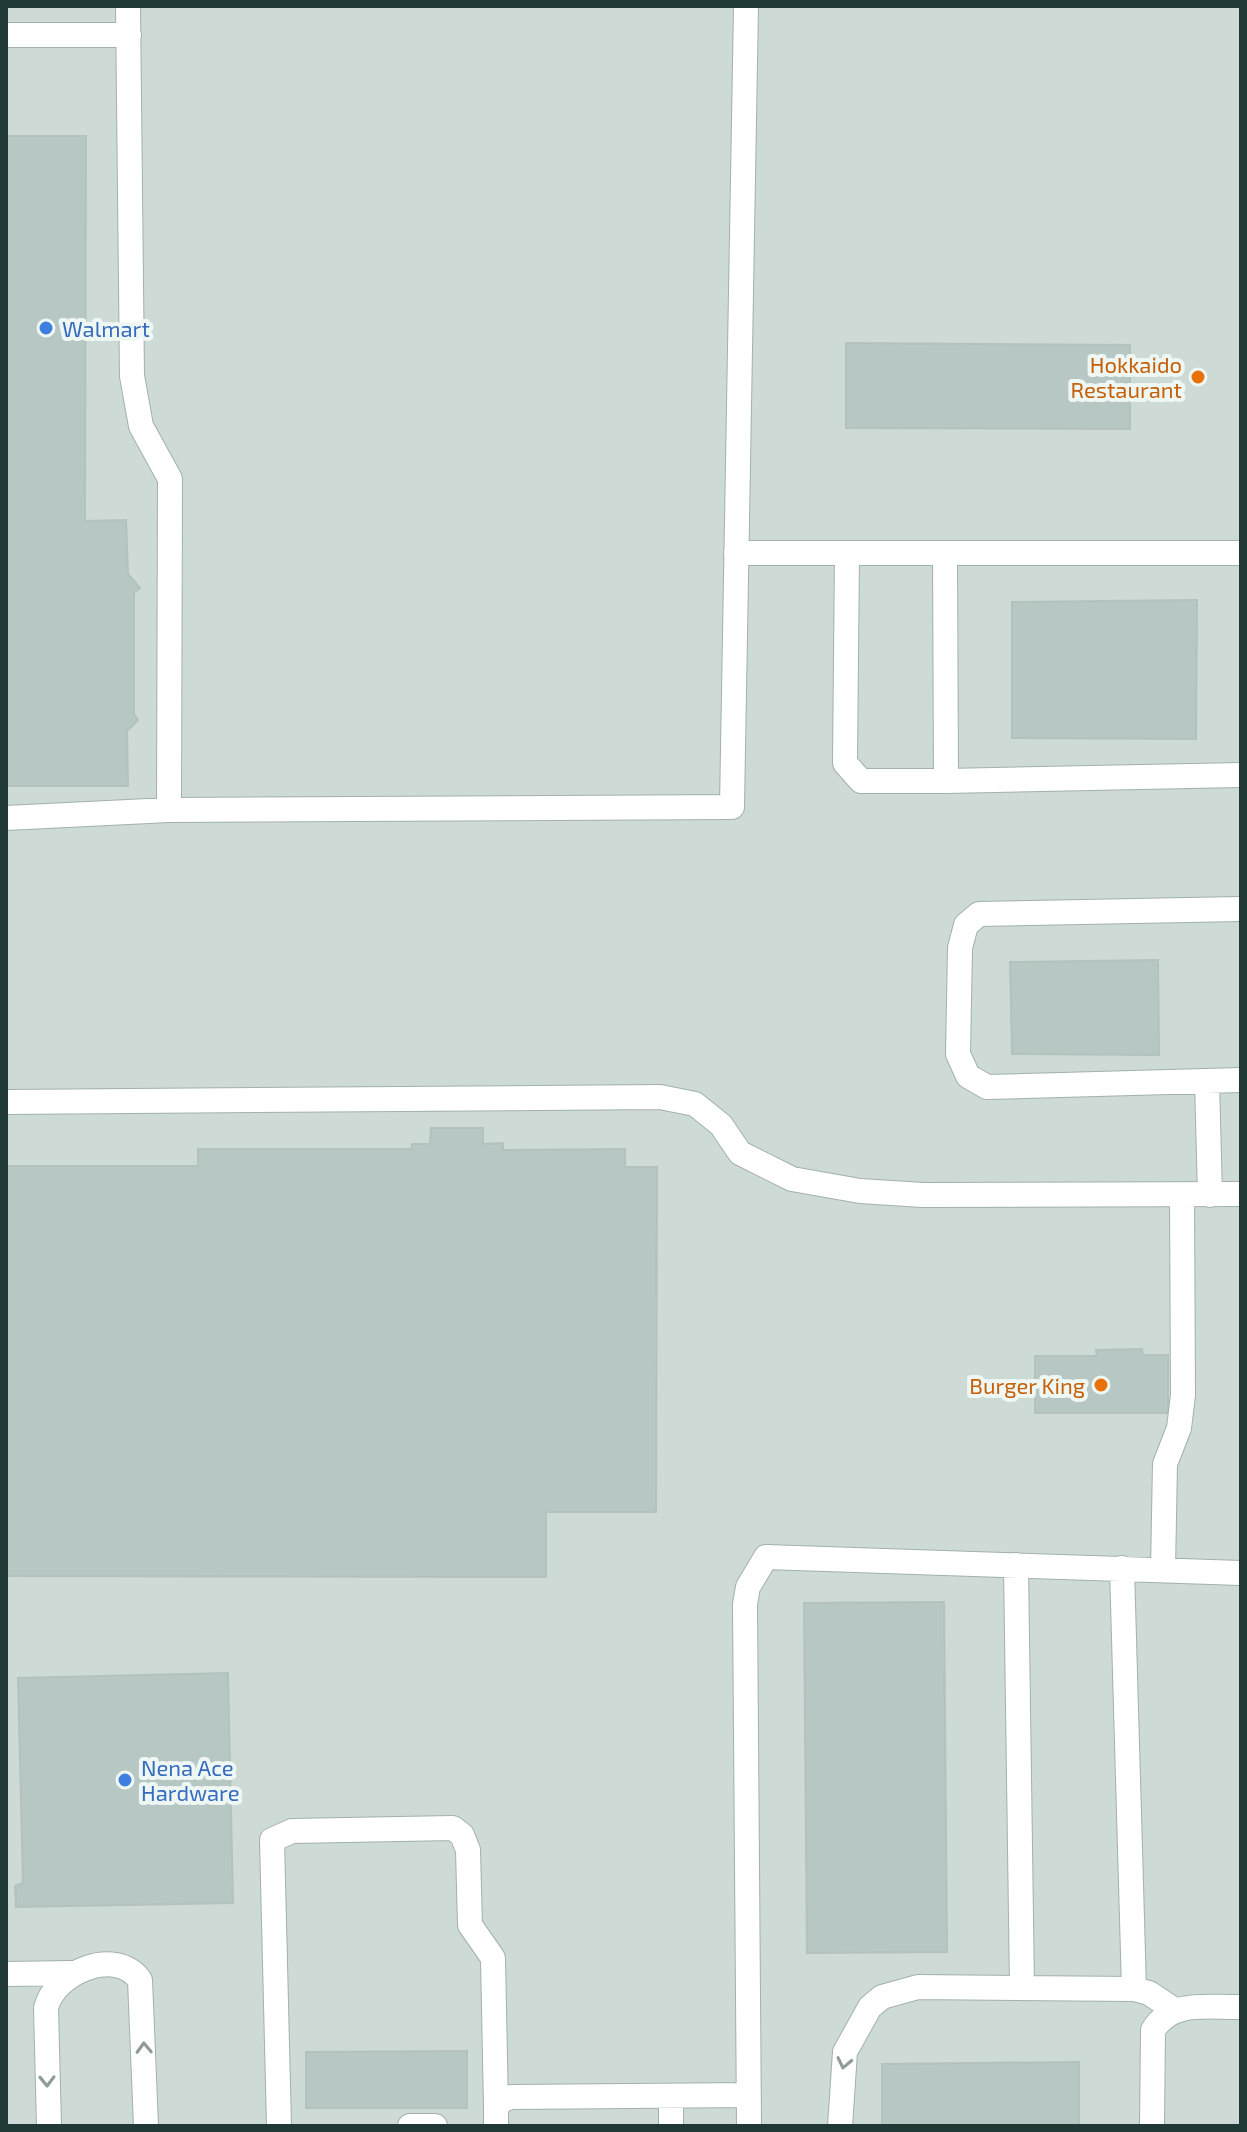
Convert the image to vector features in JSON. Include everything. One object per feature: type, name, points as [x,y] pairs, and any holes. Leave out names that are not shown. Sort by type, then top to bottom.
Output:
[{"type":"lane","points":[[128,6],[132,376],[141,426],[170,479],[169,810]]},
{"type":"lane","points":[[6,818],[169,810],[732,807],[746,6]]},
{"type":"lane","points":[[6,35],[129,35]]},
{"type":"lane","points":[[736,553],[1241,553]]},
{"type":"lane","points":[[847,553],[845,763],[861,781],[1241,775]]},
{"type":"lane","points":[[945,553],[946,781]]},
{"type":"lane","points":[[1241,909],[979,914],[966,925],[960,948],[958,1054],[968,1076],[987,1087],[1241,1080]]},
{"type":"lane","points":[[1207,1081],[1210,1195]]},
{"type":"lane","points":[[6,1102],[660,1097],[695,1104],[721,1125],[740,1153],[792,1179],[860,1191],[923,1195],[1241,1194]]},
{"type":"lane","points":[[1163,1570],[1165,1464],[1179,1428],[1183,1395],[1182,1195]]},
{"type":"lane","points":[[749,2126],[745,1604],[751,1579],[766,1557],[1241,1573]]},
{"type":"lane","points":[[1016,1565],[1022,1988]]},
{"type":"lane","points":[[1122,1568],[1134,1989]]},
{"type":"lane","points":[[279,2126],[272,1840],[292,1831],[453,1828],[462,1835],[468,1850],[470,1925],[493,1958],[496,2117]]},
{"type":"lane","points":[[6,1974],[72,1973],[114,1966],[135,1974],[140,1980],[146,2126]]},
{"type":"lane","points":[[49,2126],[46,2008],[49,1994],[72,1973]]},
{"type":"lane","points":[[840,2126],[841,2072],[845,2052],[870,2007],[882,1997],[918,1987],[1134,1989],[1149,1993],[1173,2009],[1241,2007]]},
{"type":"lane","points":[[1152,2126],[1153,2030],[1173,2009]]},
{"type":"lane","points":[[496,2117],[502,2100],[511,2097],[748,2095]]},
{"type":"lane","points":[[671,2096],[671,2126]]},
{"type":"lane","points":[[410,2126],[435,2126]]},
{"type":"shaded area","points":[[6,6],[1241,6],[1241,2126],[6,2126]]},
{"type":"building","name":"Walmart","points":[[6,136],[86,136],[85,521],[126,520],[128,574],[140,588],[134,593],[134,714],[138,720],[127,731],[128,786],[6,786]]},
{"type":"building","points":[[846,343],[1130,345],[1130,429],[846,428]]},
{"type":"building","points":[[1197,600],[1196,739],[1012,738],[1012,602]]},
{"type":"building","points":[[1158,960],[1159,1055],[1012,1054],[1010,962]]},
{"type":"building","points":[[431,1128],[483,1128],[483,1144],[503,1143],[503,1150],[625,1149],[625,1167],[657,1167],[656,1512],[546,1512],[546,1577],[6,1576],[6,1166],[198,1166],[198,1149],[412,1149],[412,1144],[430,1144]]},
{"type":"building","name":"Burger King","points":[[1142,1349],[1143,1355],[1168,1355],[1168,1413],[1035,1413],[1035,1356],[1097,1356],[1096,1350]]},
{"type":"building","points":[[944,1602],[947,1952],[807,1953],[804,1603]]},
{"type":"building","name":"Nena Ace Hardware","points":[[228,1673],[233,1903],[16,1907],[15,1886],[23,1883],[18,1678]]},
{"type":"building","points":[[467,2051],[467,2108],[306,2108],[306,2052]]},
{"type":"building","points":[[1079,2062],[1079,2126],[882,2126],[882,2064]]},
{"type":"place","name":"Walmart","points":[[46,328]]},
{"type":"place","name":"Hokkaido Restaurant","points":[[1198,377]]},
{"type":"place","name":"Burger King","points":[[1101,1385]]},
{"type":"place","name":"Nena Ace Hardware","points":[[125,1780]]}]
